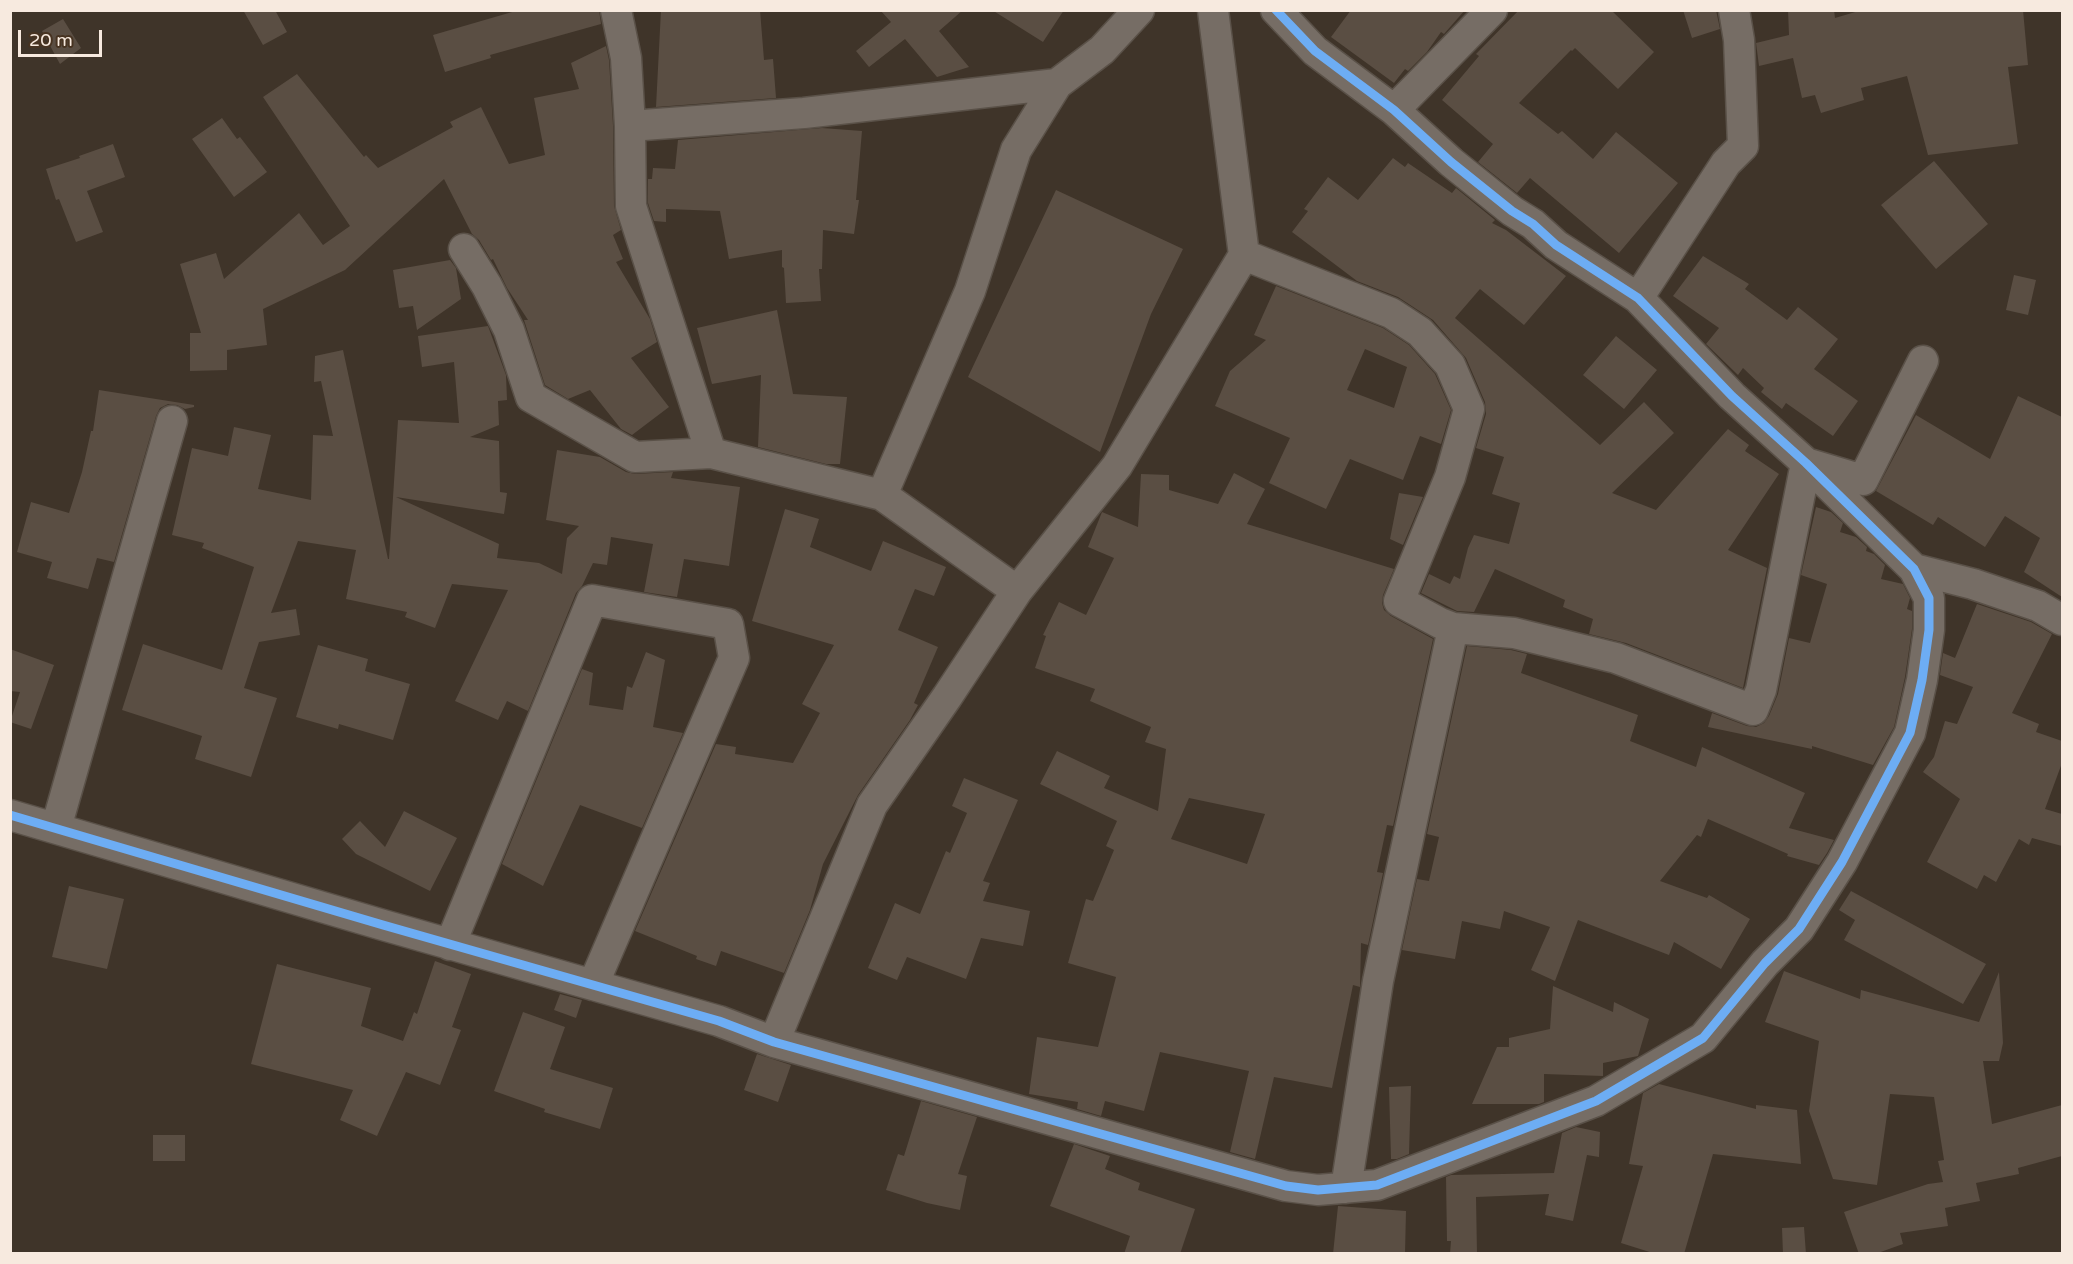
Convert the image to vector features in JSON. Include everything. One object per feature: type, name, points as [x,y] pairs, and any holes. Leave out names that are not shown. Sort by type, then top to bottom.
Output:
[{"type":"street","points":[[616,10],[626,58],[631,206],[711,453]]},
{"type":"street","points":[[882,495],[970,291],[1016,150],[1058,84],[1102,50],[1139,10]]},
{"type":"street","points":[[774,1042],[872,805],[1017,591],[1117,466],[1244,255],[1213,10]]},
{"type":"street","points":[[10,815],[450,945],[720,1021],[774,1042],[1286,1186],[1318,1190],[1377,1185],[1596,1101],[1703,1038],[1765,963],[1799,929],[1842,862],[1910,733],[1922,680],[1929,630],[1929,598],[1914,569],[1806,463],[1731,396],[1638,298],[1556,245],[1533,224],[1512,212],[1451,162],[1394,110],[1315,51],[1276,10]]},
{"type":"street","points":[[1394,110],[1492,10]]},
{"type":"street","points":[[1638,298],[1726,163],[1743,146],[1739,40],[1734,10]]},
{"type":"street","points":[[630,126],[804,112],[1058,84]]},
{"type":"street","points":[[464,249],[487,286],[508,330],[531,397],[635,457],[711,453],[882,495],[1017,591]]},
{"type":"street","points":[[1244,255],[1391,313],[1420,332],[1450,366],[1469,409],[1449,477],[1399,601],[1453,628],[1514,633],[1616,658],[1753,710],[1761,690],[1806,463]]},
{"type":"street","points":[[1806,463],[1863,480],[1923,361]]},
{"type":"street","points":[[56,828],[172,422]]},
{"type":"street","points":[[1914,569],[1973,584],[2038,606],[2062,620]]},
{"type":"street","points":[[450,945],[592,600],[728,624],[734,658],[593,985]]},
{"type":"street","points":[[1346,1188],[1378,981],[1453,628]]},
{"type":"building","points":[[243,10],[275,10],[287,32],[263,45]]},
{"type":"building","points":[[519,10],[599,10],[601,24],[490,55],[491,58],[445,72],[433,35]]},
{"type":"building","points":[[661,10],[760,10],[764,60],[773,59],[776,98],[656,107]]},
{"type":"building","points":[[880,10],[963,10],[939,31],[969,67],[937,77],[905,39],[869,67],[856,51],[891,22]]},
{"type":"building","points":[[992,10],[1064,10],[1043,42]]},
{"type":"building","points":[[1351,10],[1465,10],[1444,34],[1441,32],[1427,52],[1408,71],[1405,69],[1394,83],[1331,37]]},
{"type":"building","points":[[1519,10],[1611,10],[1654,52],[1618,89],[1575,48],[1519,103],[1558,134],[1562,131],[1593,159],[1616,132],[1678,183],[1619,253],[1530,178],[1517,193],[1478,162],[1493,144],[1442,100],[1479,56],[1476,54]]},
{"type":"building","points":[[1683,10],[1716,10],[1720,29],[1692,38]]},
{"type":"building","points":[[1788,10],[1834,10],[1835,18],[1862,10],[2023,10],[2028,65],[2008,67],[2018,144],[1928,155],[1907,76],[1861,88],[1864,100],[1821,113],[1815,95],[1802,98],[1793,58],[1759,66],[1756,43],[1789,35]]},
{"type":"building","points":[[63,19],[81,48],[60,64],[42,31]]},
{"type":"building","points":[[606,46],[613,125],[614,206],[621,230],[613,235],[623,259],[616,262],[650,319],[657,342],[631,358],[669,407],[632,435],[621,429],[590,390],[568,399],[545,385],[524,320],[528,320],[507,288],[493,259],[491,260],[479,240],[472,234],[444,179],[345,270],[263,309],[267,345],[227,350],[227,370],[190,371],[190,333],[201,333],[180,264],[216,253],[224,279],[299,213],[323,245],[350,226],[263,97],[297,74],[364,157],[366,155],[378,168],[453,127],[450,122],[481,107],[509,164],[545,155],[534,98],[579,89],[571,63]]},
{"type":"building","points":[[222,118],[237,139],[240,137],[267,172],[234,197],[192,139]]},
{"type":"building","points":[[822,128],[862,131],[856,200],[859,200],[854,234],[823,230],[822,269],[819,269],[821,301],[786,303],[782,250],[729,259],[720,211],[666,209],[666,222],[654,221],[648,203],[648,179],[652,179],[653,168],[675,169],[678,140]]},
{"type":"building","points":[[113,144],[125,177],[87,191],[103,232],[76,242],[59,199],[56,200],[46,169]]},
{"type":"building","points":[[1393,158],[1405,167],[1408,163],[1452,193],[1456,188],[1495,220],[1492,223],[1506,230],[1566,276],[1524,325],[1480,289],[1455,318],[1600,445],[1644,402],[1674,433],[1612,493],[1656,510],[1728,429],[1749,445],[1745,451],[1779,474],[1728,550],[1767,568],[1743,688],[1626,643],[1589,634],[1593,619],[1563,607],[1565,600],[1495,569],[1474,612],[1457,611],[1421,593],[1429,574],[1450,584],[1454,576],[1460,579],[1474,535],[1509,544],[1520,503],[1492,494],[1504,457],[1476,448],[1486,414],[1485,402],[1466,358],[1433,320],[1398,297],[1357,281],[1292,232],[1308,211],[1304,209],[1328,177],[1358,200]]},
{"type":"building","points":[[1934,161],[1988,224],[1936,269],[1881,205]]},
{"type":"building","points":[[1056,190],[1183,249],[1151,314],[1100,452],[968,377]]},
{"type":"building","points":[[1703,256],[1749,284],[1745,289],[1787,320],[1798,307],[1838,339],[1814,369],[1858,401],[1833,436],[1786,403],[1782,409],[1761,392],[1764,388],[1743,368],[1738,375],[1706,344],[1719,328],[1673,296]]},
{"type":"building","points":[[450,260],[456,268],[461,299],[417,330],[413,306],[399,308],[393,270]]},
{"type":"building","points":[[2014,275],[2036,280],[2028,315],[2006,310]]},
{"type":"building","points":[[1276,286],[1383,328],[1409,345],[1435,374],[1451,410],[1441,444],[1420,436],[1403,480],[1350,459],[1326,509],[1269,483],[1290,438],[1215,406],[1230,371],[1266,340],[1254,335]],"holes":[[[1365,349],[1407,367],[1394,408],[1347,390]]]},
{"type":"building","points":[[777,310],[793,394],[847,397],[840,464],[826,464],[758,447],[761,375],[712,384],[697,328]]},
{"type":"building","points":[[488,326],[506,375],[507,400],[498,401],[499,425],[470,437],[499,441],[500,492],[507,493],[504,514],[396,497],[499,544],[497,558],[539,563],[562,574],[567,538],[579,526],[546,520],[557,450],[600,457],[626,472],[635,474],[673,472],[671,478],[740,487],[729,566],[684,559],[677,597],[644,592],[653,544],[611,537],[607,565],[593,563],[576,593],[528,711],[507,701],[498,720],[455,701],[508,590],[452,584],[435,628],[405,617],[407,612],[346,599],[356,550],[298,541],[271,613],[296,609],[300,635],[259,642],[244,688],[277,698],[251,777],[195,759],[202,736],[122,710],[143,644],[222,670],[254,567],[202,548],[204,543],[172,535],[192,448],[228,456],[234,427],[271,435],[258,489],[311,500],[313,435],[333,436],[321,381],[314,382],[315,356],[343,350],[389,559],[398,420],[459,423],[454,362],[422,367],[418,336]]},
{"type":"building","points":[[1616,336],[1657,370],[1624,409],[1583,375]]},
{"type":"building","points":[[99,390],[194,405],[194,407],[185,409],[168,404],[160,408],[114,562],[97,558],[88,589],[47,578],[52,562],[17,552],[31,502],[69,513],[82,472],[91,431],[93,431]]},
{"type":"building","points":[[2018,396],[2062,417],[2062,597],[2024,572],[2040,538],[2005,516],[1985,547],[1938,517],[1933,525],[1876,491],[1916,415],[1990,459]]},
{"type":"building","points":[[1234,473],[1265,489],[1247,524],[1394,569],[1383,595],[1384,610],[1433,639],[1393,826],[1387,825],[1377,872],[1383,873],[1368,945],[1361,943],[1360,987],[1353,985],[1332,1088],[1274,1077],[1255,1159],[1230,1152],[1249,1071],[1160,1052],[1144,1111],[1105,1101],[1101,1116],[1077,1109],[1078,1102],[1029,1094],[1037,1037],[1098,1047],[1116,977],[1068,963],[1086,899],[1093,901],[1114,850],[1106,846],[1117,821],[1040,784],[1057,751],[1110,776],[1104,788],[1158,811],[1166,749],[1145,742],[1151,727],[1090,701],[1095,689],[1035,668],[1046,636],[1043,635],[1059,602],[1086,615],[1114,558],[1088,547],[1102,512],[1138,527],[1141,474],[1169,475],[1169,490],[1218,504]],"holes":[[[1189,798],[1265,814],[1247,864],[1171,839]]]},
{"type":"building","points":[[1399,493],[1423,497],[1403,545],[1390,539]]},
{"type":"building","points":[[1816,507],[1831,512],[1843,523],[1840,532],[1856,537],[1867,547],[1866,551],[1874,554],[1885,565],[1881,579],[1903,584],[1910,598],[1907,609],[1912,611],[1912,629],[1894,727],[1873,765],[1812,746],[1812,749],[1708,727],[1712,713],[1747,726],[1756,727],[1764,723],[1778,694],[1789,638],[1810,643],[1827,584],[1801,575]]},
{"type":"building","points":[[785,509],[819,519],[810,547],[871,571],[883,541],[946,567],[934,596],[915,589],[898,630],[938,647],[914,703],[918,705],[858,795],[823,864],[810,910],[784,973],[721,951],[716,966],[635,931],[716,744],[736,747],[735,754],[793,763],[820,713],[802,704],[834,645],[752,621]]},
{"type":"building","points":[[1977,604],[2031,622],[2052,634],[2012,713],[2039,724],[2036,732],[2062,741],[2062,763],[2045,809],[2062,814],[2062,846],[2032,838],[2029,845],[2019,839],[1996,882],[1984,875],[1977,889],[1927,862],[1960,799],[1923,772],[1934,757],[1945,721],[1957,724],[1973,687],[1940,675],[1943,653],[1955,658]]},
{"type":"building","points":[[318,645],[368,659],[365,671],[410,684],[393,740],[339,724],[338,729],[296,717]]},
{"type":"building","points":[[1467,646],[1511,650],[1527,654],[1521,673],[1638,715],[1630,741],[1696,767],[1702,747],[1805,793],[1789,828],[1834,840],[1827,853],[1819,865],[1787,856],[1788,854],[1708,819],[1701,837],[1697,835],[1660,881],[1707,898],[1709,895],[1750,919],[1721,969],[1674,942],[1669,955],[1578,920],[1555,981],[1531,970],[1550,927],[1504,911],[1500,929],[1462,921],[1455,959],[1402,950],[1417,879],[1429,881],[1439,837],[1427,834]]},
{"type":"building","points":[[10,649],[54,665],[31,729],[10,722],[20,692],[10,691]]},
{"type":"building","points":[[646,652],[665,660],[653,727],[683,733],[642,828],[580,805],[543,886],[502,864],[582,669],[593,673],[589,705],[623,710],[627,686],[632,688]]},
{"type":"building","points":[[964,778],[1018,800],[983,881],[990,883],[983,901],[1030,911],[1023,946],[981,938],[966,979],[907,957],[897,980],[868,968],[895,903],[920,914],[946,851],[950,853],[967,813],[952,806]]},
{"type":"building","points":[[404,811],[457,838],[430,891],[356,854],[342,839],[360,821],[385,847]]},
{"type":"building","points":[[69,886],[124,899],[107,969],[52,957]]},
{"type":"building","points":[[1851,891],[1986,964],[1963,1004],[1844,940],[1855,920],[1839,910]]},
{"type":"building","points":[[435,961],[471,974],[452,1027],[461,1030],[440,1085],[406,1072],[377,1136],[340,1120],[353,1090],[251,1064],[277,964],[371,988],[361,1026],[403,1041],[414,1012],[417,1014]]},
{"type":"building","points":[[1784,971],[1860,999],[1861,990],[1979,1022],[1999,972],[2003,1043],[1999,1061],[1983,1061],[1992,1124],[2062,1105],[2062,1156],[2018,1168],[2019,1174],[1976,1183],[1980,1201],[1945,1208],[1948,1226],[1900,1233],[1903,1244],[1875,1254],[1859,1254],[1844,1212],[1928,1184],[1943,1182],[1938,1161],[1944,1160],[1934,1097],[1890,1094],[1877,1185],[1833,1179],[1809,1111],[1819,1041],[1765,1022]]},
{"type":"building","points":[[1553,986],[1613,1012],[1614,1002],[1649,1019],[1638,1056],[1603,1063],[1603,1076],[1544,1074],[1544,1102],[1539,1104],[1472,1104],[1497,1047],[1509,1047],[1509,1038],[1550,1029]]},
{"type":"building","points":[[560,994],[582,1000],[576,1018],[554,1010]]},
{"type":"building","points":[[523,1012],[565,1027],[550,1069],[613,1088],[600,1129],[544,1112],[545,1109],[494,1091]]},
{"type":"building","points":[[757,1054],[791,1065],[778,1102],[744,1090]]},
{"type":"building","points":[[1659,1084],[1756,1109],[1756,1105],[1797,1110],[1801,1164],[1713,1154],[1684,1254],[1656,1254],[1621,1243],[1643,1166],[1629,1164],[1643,1093]]},
{"type":"building","points":[[1411,1086],[1409,1154],[1391,1159],[1389,1087]]},
{"type":"building","points":[[921,1101],[977,1117],[958,1174],[967,1176],[960,1210],[927,1203],[886,1190],[898,1154],[904,1156]]},
{"type":"building","points":[[1576,1127],[1600,1132],[1599,1157],[1587,1155],[1573,1221],[1545,1215],[1549,1194],[1476,1197],[1477,1254],[1450,1254],[1451,1241],[1447,1241],[1446,1177],[1451,1175],[1554,1173],[1562,1133]]},
{"type":"building","points":[[153,1135],[185,1135],[185,1161],[153,1161]]},
{"type":"building","points":[[1074,1144],[1110,1156],[1105,1169],[1140,1183],[1138,1190],[1195,1209],[1180,1254],[1124,1254],[1130,1236],[1050,1206]]},
{"type":"building","points":[[1338,1206],[1406,1211],[1405,1254],[1333,1254]]},
{"type":"building","points":[[1804,1227],[1806,1254],[1783,1254],[1782,1228]]},
{"type":"cycle path","points":[[10,815],[719,1021],[774,1042],[1286,1186],[1318,1190],[1377,1185],[1596,1101],[1703,1038],[1765,963],[1799,929],[1842,862],[1910,733],[1922,680],[1929,630],[1929,598],[1914,569],[1806,463],[1732,396],[1638,298],[1556,245],[1533,224],[1512,211],[1451,162],[1394,110],[1315,51],[1276,10]]}]
